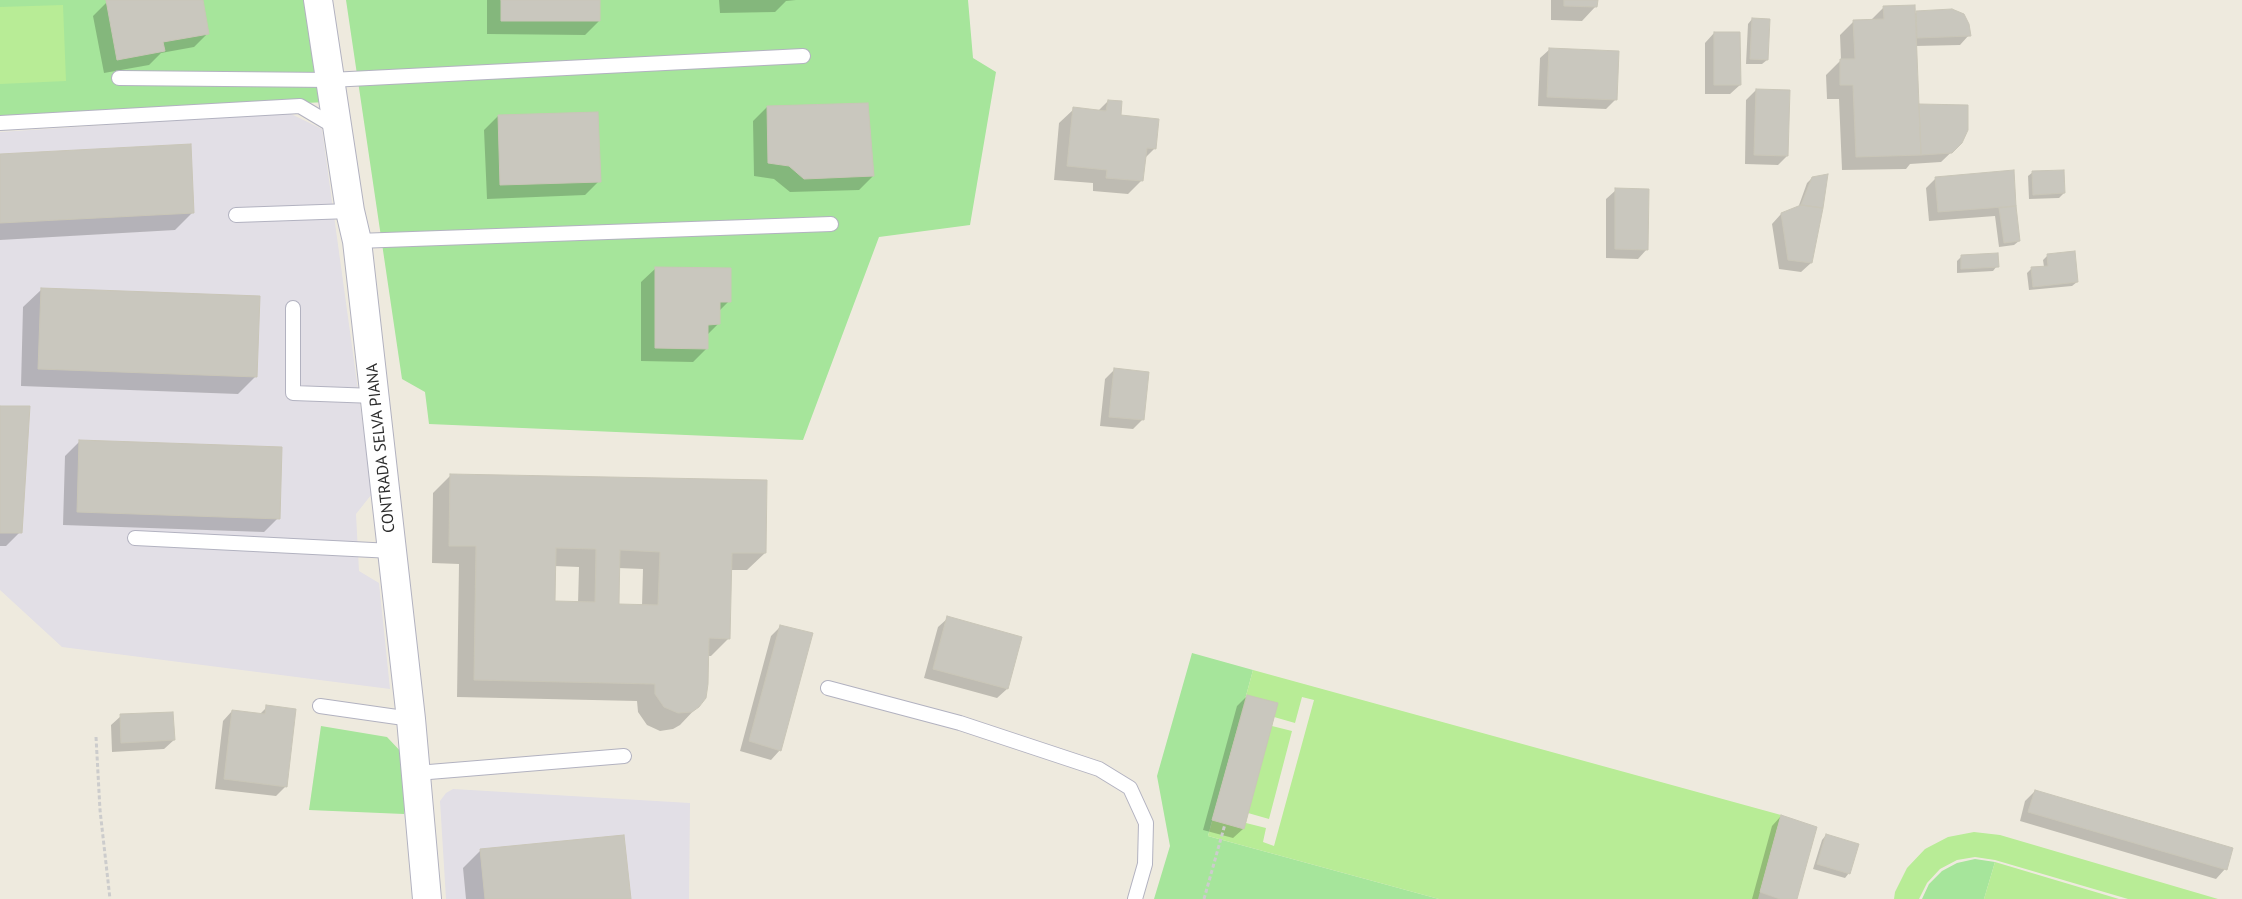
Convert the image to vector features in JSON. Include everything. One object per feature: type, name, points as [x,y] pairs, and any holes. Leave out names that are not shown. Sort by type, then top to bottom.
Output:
[{"type":"street","name":"CONTRADA SELVA PIANA","points":[[318,0],[350,211],[357,241],[417,773],[427,899]]},
{"type":"lane","points":[[119,78],[330,80],[803,56]]},
{"type":"lane","points":[[0,122],[300,106],[338,128]]},
{"type":"lane","points":[[236,215],[350,211]]},
{"type":"lane","points":[[357,241],[831,224]]},
{"type":"lane","points":[[293,308],[293,393],[375,396]]},
{"type":"lane","points":[[135,538],[392,551]]},
{"type":"lane","points":[[828,688],[979,729],[1099,769],[1130,788],[1146,823],[1145,864],[1135,899]]},
{"type":"lane","points":[[320,706],[411,719]]},
{"type":"lane","points":[[417,773],[624,756]]},
{"type":"path","points":[[96,737],[100,810],[110,899]]},
{"type":"path","points":[[1204,899],[1225,824]]},
{"type":"shaded area","points":[[289,113],[322,129],[363,426],[375,490],[356,514],[359,571],[379,583],[390,689],[62,647],[0,590],[0,132]]},
{"type":"shaded area","points":[[453,789],[690,803],[689,899],[446,899],[440,801],[446,793]]},
{"type":"green space","points":[[0,0],[308,0],[327,102],[0,117]]},
{"type":"green space","points":[[346,0],[968,0],[973,58],[996,72],[970,225],[879,237],[803,440],[429,424],[425,392],[402,379]]},
{"type":"green space","points":[[63,5],[66,81],[0,84],[0,7]]},
{"type":"green space","points":[[1192,653],[1253,670],[1208,836],[1439,899],[1154,899],[1170,846],[1157,776]]},
{"type":"green space","points":[[1253,670],[1781,815],[1758,899],[1439,899],[1208,836]],"holes":[[[1302,697],[1314,700],[1274,846],[1263,842],[1266,828],[1246,823],[1248,813],[1269,819],[1292,731],[1272,726],[1274,717],[1295,723]]]},
{"type":"green space","points":[[321,726],[387,737],[404,755],[409,775],[404,814],[309,810]]},
{"type":"green space","points":[[1974,832],[2000,835],[2218,899],[2128,899],[1995,860],[1975,857],[1957,860],[1940,869],[1927,883],[1919,899],[1894,899],[1895,892],[1907,868],[1925,849],[1948,837]]},
{"type":"green space","points":[[1975,859],[1995,862],[1984,899],[1922,899],[1929,884],[1942,871],[1957,863]]},
{"type":"green space","points":[[1995,862],[2119,899],[1984,899]]},
{"type":"building","points":[[106,0],[203,0],[209,34],[163,42],[165,51],[117,60]]},
{"type":"building","points":[[501,0],[600,0],[600,21],[501,21]]},
{"type":"building","points":[[1564,0],[1598,0],[1597,7],[1564,6]]},
{"type":"building","points":[[1915,5],[1921,155],[1856,157],[1853,85],[1840,85],[1840,59],[1855,59],[1853,20],[1884,19],[1883,6]]},
{"type":"building","points":[[1952,9],[1964,14],[1969,24],[1971,36],[1917,38],[1916,11]]},
{"type":"building","points":[[1752,18],[1770,19],[1768,60],[1750,59]]},
{"type":"building","points":[[1714,32],[1740,32],[1741,85],[1714,85]]},
{"type":"building","points":[[1549,48],[1619,51],[1617,100],[1547,97]]},
{"type":"building","points":[[1756,89],[1790,90],[1788,156],[1754,155]]},
{"type":"building","points":[[1108,100],[1122,101],[1121,115],[1159,119],[1156,149],[1147,148],[1143,181],[1106,178],[1107,170],[1067,166],[1073,107],[1106,111]]},
{"type":"building","points":[[868,103],[874,176],[804,179],[789,166],[768,163],[767,106]]},
{"type":"building","points":[[1919,104],[1968,105],[1968,130],[1962,143],[1952,153],[1921,155]]},
{"type":"building","points":[[598,112],[601,182],[500,185],[498,115]]},
{"type":"building","points":[[191,144],[194,213],[0,223],[0,154]]},
{"type":"building","points":[[2014,170],[2016,206],[1938,212],[1935,177]]},
{"type":"building","points":[[2064,170],[2065,193],[2033,195],[2032,171]]},
{"type":"building","points":[[1828,174],[1823,208],[1801,205],[1812,177]]},
{"type":"building","points":[[1615,188],[1649,189],[1648,250],[1615,249]]},
{"type":"building","points":[[1801,205],[1823,208],[1812,263],[1788,260],[1781,213]]},
{"type":"building","points":[[2016,206],[2020,241],[2004,243],[1999,208]]},
{"type":"building","points":[[2075,251],[2078,282],[2033,287],[2031,267],[2048,266],[2047,254]]},
{"type":"building","points":[[1998,253],[1999,267],[1961,269],[1961,255]]},
{"type":"building","points":[[655,267],[731,268],[731,302],[720,302],[720,324],[708,325],[708,349],[655,348]]},
{"type":"building","points":[[41,288],[260,296],[257,377],[38,369]]},
{"type":"building","points":[[1114,368],[1149,372],[1144,420],[1109,417]]},
{"type":"building","points":[[0,406],[30,406],[22,533],[0,533]]},
{"type":"building","points":[[79,440],[282,447],[280,519],[77,512]]},
{"type":"building","points":[[450,474],[767,480],[766,553],[732,553],[730,639],[709,638],[706,698],[692,712],[678,713],[664,707],[655,694],[655,684],[474,680],[476,546],[449,546]],"holes":[[[556,548],[596,549],[595,602],[555,601]],[[620,550],[660,552],[658,605],[619,604]]]},
{"type":"building","points":[[947,616],[1022,637],[1008,689],[933,669]]},
{"type":"building","points":[[780,625],[813,633],[781,751],[749,741]]},
{"type":"building","points":[[1247,695],[1278,703],[1244,829],[1212,820]]},
{"type":"building","points":[[266,705],[296,709],[287,787],[224,779],[232,710],[265,714]]},
{"type":"building","points":[[173,712],[175,740],[121,743],[120,714]]},
{"type":"building","points":[[2035,790],[2233,848],[2227,870],[2028,812]]},
{"type":"building","points":[[1781,815],[1817,827],[1797,899],[1780,899],[1760,892]]},
{"type":"building","points":[[1826,834],[1859,844],[1850,874],[1817,864]]},
{"type":"building","points":[[624,835],[631,899],[485,899],[480,849]]}]
